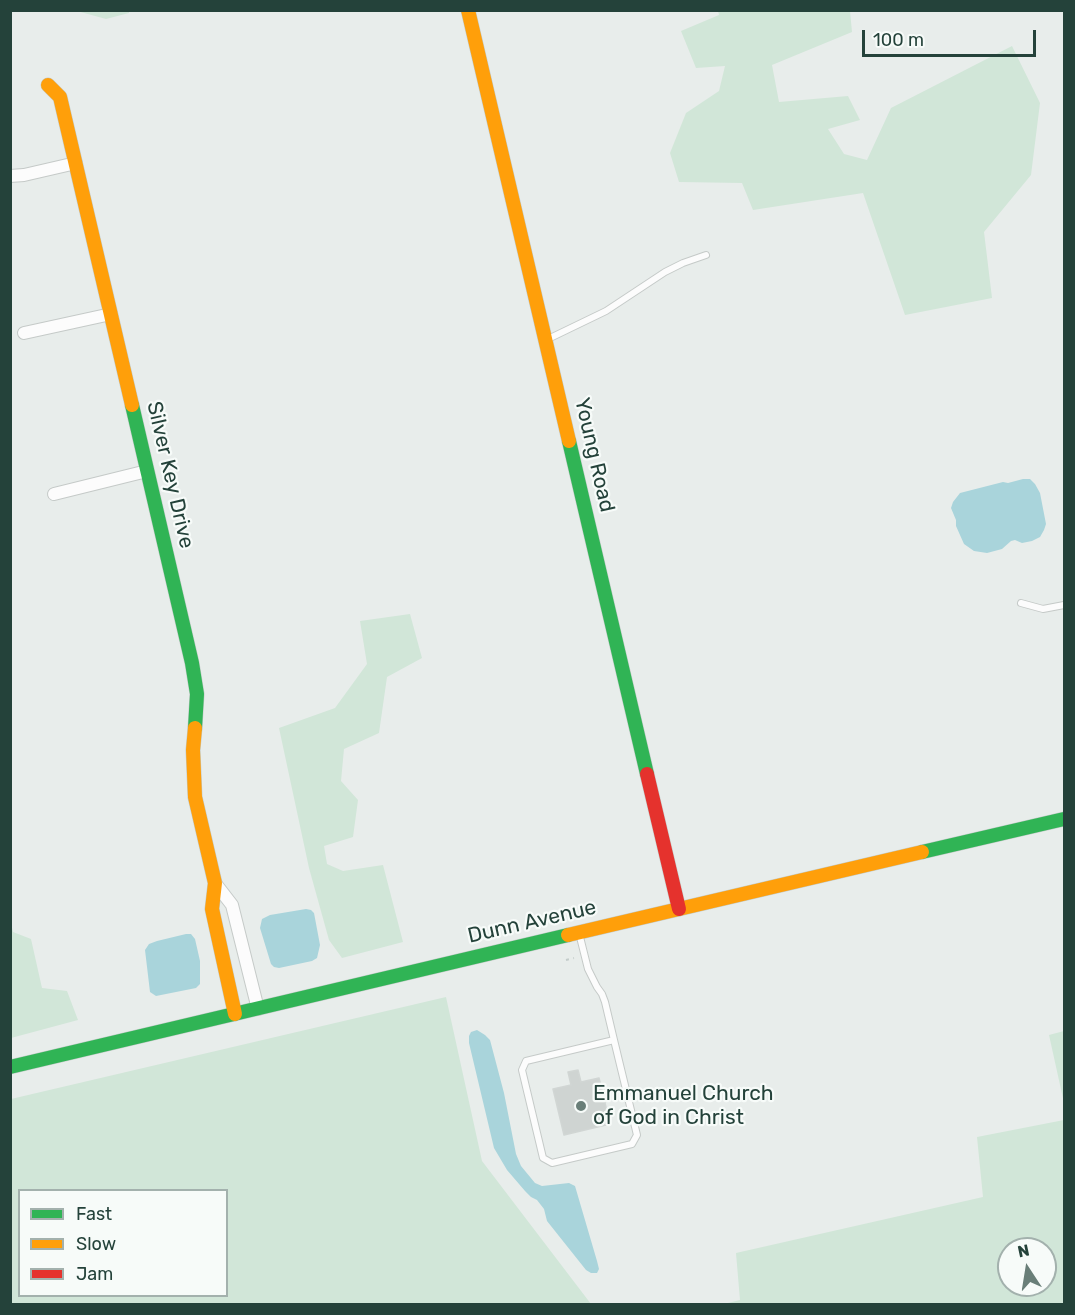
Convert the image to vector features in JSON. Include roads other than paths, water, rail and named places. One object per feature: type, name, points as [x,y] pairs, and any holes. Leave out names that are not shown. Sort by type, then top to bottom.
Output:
[{"type":"street","name":"Young Road","points":[[468,10],[679,909]]},
{"type":"street","name":"Silver Key Drive","points":[[48,85],[60,97],[196,684],[193,750],[195,797],[215,883],[212,909],[235,1014]]},
{"type":"street","points":[[10,176],[76,163]]},
{"type":"street","points":[[24,333],[111,314]]},
{"type":"street","points":[[54,494],[147,471]]},
{"type":"street","name":"Dunn Avenue","points":[[10,1067],[1065,819]]},
{"type":"street","name":"Silver Key Drive","points":[[215,883],[232,906],[258,1009]]},
{"type":"lane","points":[[545,340],[606,311],[665,272],[706,255]]},
{"type":"lane","points":[[1021,603],[1043,609],[1065,605]]},
{"type":"lane","points":[[579,932],[588,969],[602,994],[614,1040],[637,1135],[632,1144],[552,1163],[543,1158],[522,1070],[526,1061],[614,1040]]},
{"type":"water","points":[[1030,479],[1040,493],[1046,524],[1040,537],[1022,543],[1011,541],[1002,549],[987,553],[974,551],[964,544],[951,508],[960,493]]},
{"type":"water","points":[[306,909],[314,913],[320,945],[317,958],[279,968],[274,967],[271,964],[260,928],[262,919],[270,915]]},
{"type":"water","points":[[191,934],[195,939],[200,961],[200,984],[196,988],[156,996],[150,992],[145,950],[149,944]]},
{"type":"water","points":[[477,1030],[490,1040],[504,1093],[516,1154],[521,1166],[535,1183],[542,1186],[569,1183],[575,1186],[597,1261],[599,1269],[597,1273],[586,1270],[547,1221],[544,1209],[507,1170],[494,1148],[469,1043],[471,1032]]},
{"type":"place","name":"Emmanuel Church of God in Christ","points":[[581,1106]]}]
